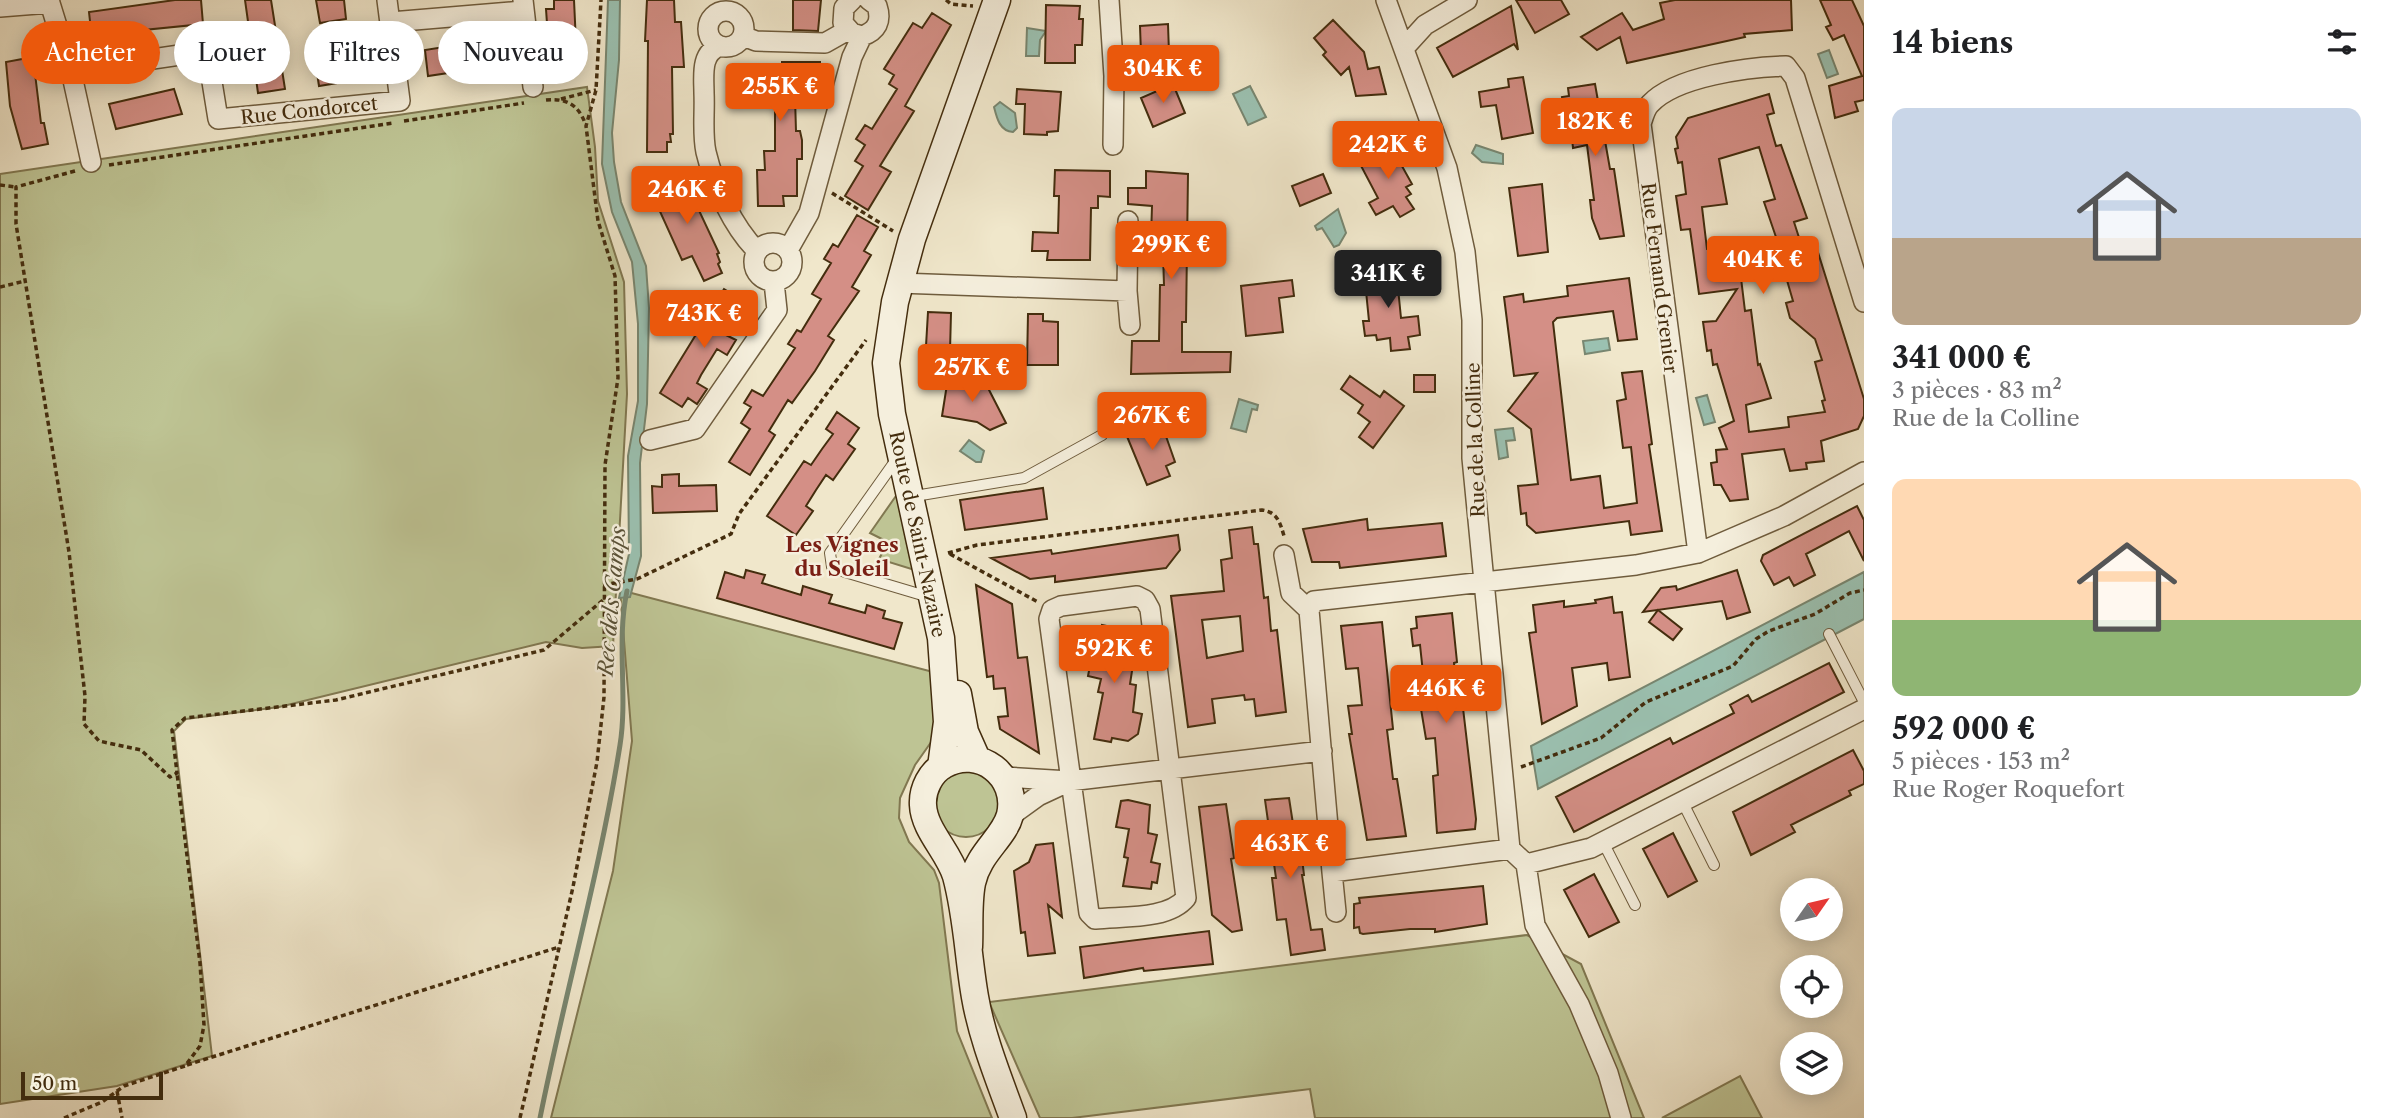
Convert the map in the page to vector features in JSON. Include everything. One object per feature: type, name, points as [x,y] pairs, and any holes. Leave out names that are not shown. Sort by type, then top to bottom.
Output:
[{"type":"street","name":"Rue Condorcet","points":[[387,0],[391,21]]},
{"type":"street","points":[[1108,0],[1114,76],[1113,145]]},
{"type":"street","name":"Rue de la Colline","points":[[1386,0],[1447,168],[1465,252],[1472,320],[1472,458],[1510,849]]},
{"type":"street","points":[[1405,47],[1425,25],[1467,0]]},
{"type":"street","points":[[0,7],[49,1],[55,21]]},
{"type":"street","points":[[788,250],[776,243],[757,251],[754,265],[761,277],[774,282],[782,279],[792,266],[788,250],[809,213],[852,57],[855,33],[842,16],[850,1]]},
{"type":"street","points":[[743,36],[756,41],[825,43],[875,29],[879,22],[878,2]]},
{"type":"street","points":[[399,21],[522,5],[537,96]]},
{"type":"street","points":[[720,47],[713,43],[707,32],[710,7],[737,14],[744,28],[743,36],[733,46],[713,49],[704,63],[706,150],[717,183],[742,236],[757,251]]},
{"type":"street","name":"Route de Saint-Nazaire","points":[[941,767],[947,722],[946,677],[901,454],[886,363],[897,293],[935,166],[989,8]]},
{"type":"street","name":"Rue Condorcet","points":[[160,58],[207,51],[218,119],[400,101],[398,84]]},
{"type":"street","name":"Rue Fernand Grenier","points":[[1698,553],[1641,124],[1648,106],[1666,91],[1687,82],[1765,67],[1786,66],[1795,78],[1864,302]]},
{"type":"street","points":[[73,84],[89,165]]},
{"type":"street","points":[[1128,222],[1127,291],[1130,325]]},
{"type":"street","points":[[650,440],[695,429],[777,310],[774,282]]},
{"type":"street","points":[[897,293],[1127,291]]},
{"type":"street","name":"Route de Saint-Nazaire","points":[[897,293],[902,410],[921,495],[941,554],[959,710],[977,759]]},
{"type":"street","points":[[1309,610],[1318,598],[1636,565],[1698,553],[1784,516],[1864,472]]},
{"type":"street","points":[[1284,555],[1292,593],[1309,610],[1336,912]]},
{"type":"street","points":[[1137,596],[1145,600],[1150,609],[1172,768],[1186,898],[1179,907],[1165,911],[1095,919],[1089,913],[1069,781],[1049,619],[1052,610],[1062,606],[1137,596]]},
{"type":"street","points":[[1526,864],[1591,848],[1863,710]]},
{"type":"street","points":[[1004,777],[1069,781],[1322,751]]},
{"type":"street","points":[[969,947],[971,885],[978,862],[1002,827],[1010,789],[996,769],[977,759],[964,758],[941,767],[930,777],[923,805],[955,873],[969,947],[975,999],[1013,1118]]},
{"type":"street","points":[[934,832],[957,846],[970,847],[1002,827],[1038,796],[1069,781]]},
{"type":"street","points":[[1332,872],[1510,849],[1526,864],[1535,925],[1579,1004],[1608,1073],[1621,1118]]},
{"type":"lane","points":[[921,495],[1024,478],[1102,435]]},
{"type":"lane","points":[[901,454],[830,553],[829,560],[832,567],[845,572],[932,598]]},
{"type":"lane","points":[[1829,634],[1863,710]]},
{"type":"lane","points":[[1682,801],[1714,866]]},
{"type":"lane","points":[[1602,842],[1636,905]]},
{"type":"path","points":[[586,125],[596,90],[601,0]]},
{"type":"path","points":[[946,0],[951,4],[989,8]]},
{"type":"path","points":[[561,99],[596,90]]},
{"type":"path","points":[[0,185],[16,187],[89,165],[537,96],[561,99],[576,106],[586,125],[598,221],[615,276],[618,378],[605,465],[604,697],[597,762],[520,1118]]},
{"type":"path","points":[[818,184],[881,224]]},
{"type":"path","points":[[16,187],[16,224],[69,552],[85,696],[84,724],[99,741],[141,750],[170,777],[177,773]]},
{"type":"path","points":[[0,287],[25,281]]},
{"type":"path","points":[[603,584],[635,580],[731,534],[739,514],[839,378]]},
{"type":"path","points":[[941,554],[978,545],[1262,510],[1270,511],[1278,518],[1289,548],[1284,555]]},
{"type":"path","points":[[941,554],[1052,610]]},
{"type":"path","points":[[1503,775],[1601,738],[1646,702],[1733,666],[1756,639],[1769,631],[1815,614],[1850,593],[1864,590]]},
{"type":"path","points":[[185,1066],[200,1046],[204,1025],[172,730],[185,718],[336,700],[544,650],[603,600]]},
{"type":"path","points":[[64,1118],[102,1102],[117,1091],[185,1066],[559,947]]},
{"type":"path","points":[[117,1091],[122,1118]]},
{"type":"shaded area","points":[[608,0],[620,0],[619,60],[612,133],[614,162],[621,202],[646,266],[649,308],[647,404],[640,463],[641,556],[630,597],[619,598],[629,554],[628,456],[638,401],[638,324],[632,262],[612,212],[602,164]]},
{"type":"shaded area","points":[[1027,28],[1046,31],[1040,40],[1039,56],[1026,56]]},
{"type":"shaded area","points":[[1829,50],[1838,74],[1827,78],[1818,54]]},
{"type":"shaded area","points":[[1250,86],[1266,117],[1248,125],[1233,94]]},
{"type":"shaded area","points":[[587,87],[595,147],[598,201],[624,282],[627,394],[613,646],[582,648],[546,642],[279,707],[186,719],[174,731],[212,1056],[117,1086],[0,1104],[0,174]]},
{"type":"shaded area","points":[[1000,102],[1015,113],[1017,128],[1013,132],[1002,127],[998,120],[994,107]]},
{"type":"shaded area","points":[[1476,145],[1503,154],[1503,164],[1482,162],[1472,153]]},
{"type":"shaded area","points":[[1338,209],[1346,233],[1339,245],[1334,247],[1322,228],[1317,230],[1315,226]]},
{"type":"shaded area","points":[[1608,338],[1610,350],[1585,354],[1583,341]]},
{"type":"shaded area","points":[[1707,395],[1715,422],[1704,425],[1696,398]]},
{"type":"shaded area","points":[[1239,399],[1258,405],[1257,410],[1252,409],[1246,432],[1231,428]]},
{"type":"shaded area","points":[[1513,428],[1515,440],[1506,441],[1508,457],[1499,459],[1495,430]]},
{"type":"shaded area","points":[[969,440],[984,451],[981,462],[976,462],[960,451]]},
{"type":"shaded area","points":[[898,493],[918,571],[879,559],[888,542],[870,533]]},
{"type":"shaded area","points":[[1864,572],[1864,619],[1538,789],[1531,746]]},
{"type":"shaded area","points":[[620,590],[937,673],[934,738],[915,765],[900,798],[899,818],[909,842],[934,870],[939,883],[957,1031],[992,1118],[551,1118],[613,871],[632,741]]},
{"type":"shaded area","points":[[972,771],[990,780],[997,791],[997,817],[990,828],[979,835],[960,837],[942,828],[935,817],[933,798],[942,780],[953,773]]},
{"type":"shaded area","points":[[1527,935],[1581,964],[1644,1118],[1315,1118],[1310,1089],[1072,1118],[1040,1118],[989,1002]]},
{"type":"shaded area","points":[[1740,1076],[1762,1118],[1662,1118]]},
{"type":"building","points":[[175,0],[201,0],[203,21],[174,21],[174,27],[160,28],[160,21],[90,21],[89,12]]},
{"type":"building","points":[[245,0],[271,0],[274,21],[248,21]]},
{"type":"building","points":[[316,0],[344,0],[346,19],[320,21]]},
{"type":"building","points":[[554,0],[574,0],[575,21],[547,21],[546,9],[554,9]]},
{"type":"building","points":[[647,0],[674,0],[675,22],[681,22],[684,67],[672,67],[673,134],[670,134],[671,142],[667,142],[667,152],[647,152]]},
{"type":"building","points":[[793,0],[821,0],[818,31],[793,30]]},
{"type":"building","points":[[1516,0],[1561,0],[1569,14],[1535,33]]},
{"type":"building","points":[[1675,0],[1791,0],[1792,30],[1744,34],[1745,37],[1627,63],[1620,37],[1597,50],[1581,37],[1622,13],[1633,30],[1664,19],[1660,3]]},
{"type":"building","points":[[1820,0],[1852,0],[1864,26],[1864,100],[1855,102],[1858,111],[1835,118],[1829,86],[1862,76],[1844,35],[1833,40],[1826,27],[1831,25]]},
{"type":"building","points":[[1046,5],[1080,6],[1079,19],[1083,19],[1082,45],[1075,45],[1075,63],[1045,63]]},
{"type":"building","points":[[1511,6],[1518,50],[1514,44],[1453,77],[1437,48]]},
{"type":"building","points":[[932,13],[951,25],[905,106],[914,111],[880,166],[891,172],[868,210],[845,196],[863,166],[855,161],[865,145],[856,139],[865,125],[872,129],[897,89],[889,84],[894,75],[884,69],[913,23],[922,28]]},
{"type":"building","points":[[1333,20],[1364,52],[1368,69],[1379,67],[1386,94],[1356,96],[1349,67],[1341,75],[1323,55],[1326,52],[1314,38]]},
{"type":"building","points":[[1168,24],[1169,53],[1141,54],[1140,26]]},
{"type":"building","points":[[438,48],[438,75],[428,76],[425,50]]},
{"type":"building","points":[[21,59],[21,84],[36,84],[41,123],[44,123],[48,144],[22,149],[10,106],[6,62]]},
{"type":"building","points":[[782,62],[820,62],[820,97],[795,97],[796,131],[800,131],[802,140],[802,159],[797,159],[797,196],[783,196],[784,206],[758,206],[757,170],[765,170],[764,151],[775,151],[775,106],[736,107],[736,81],[746,81],[745,69],[782,69]]},
{"type":"building","points":[[1523,77],[1533,133],[1502,139],[1496,105],[1481,107],[1479,92],[1509,87],[1508,79]]},
{"type":"building","points":[[257,84],[284,84],[285,89],[258,93]]},
{"type":"building","points":[[1173,84],[1185,113],[1153,127],[1141,98]]},
{"type":"building","points":[[1595,84],[1610,169],[1614,169],[1624,236],[1600,239],[1592,218],[1590,200],[1594,200],[1587,145],[1573,148],[1570,118],[1565,119],[1562,97],[1569,96],[1568,88]]},
{"type":"building","points":[[174,89],[182,114],[116,129],[109,104]]},
{"type":"building","points":[[1017,89],[1061,92],[1058,131],[1047,132],[1047,135],[1024,134],[1025,104],[1016,104]]},
{"type":"building","points":[[1769,94],[1774,113],[1767,115],[1776,146],[1781,145],[1807,218],[1794,222],[1803,250],[1816,246],[1864,399],[1864,416],[1858,429],[1821,441],[1824,461],[1806,463],[1807,469],[1790,471],[1784,449],[1742,454],[1748,499],[1730,501],[1721,485],[1714,485],[1711,463],[1717,462],[1716,450],[1727,449],[1719,428],[1734,421],[1717,364],[1713,365],[1711,350],[1707,351],[1703,322],[1716,321],[1737,289],[1699,294],[1690,229],[1681,230],[1676,196],[1686,194],[1682,162],[1678,163],[1675,149],[1678,148],[1676,137],[1688,118]],"holes":[[[1759,147],[1775,199],[1764,202],[1777,240],[1763,244],[1772,273],[1784,270],[1793,301],[1786,303],[1790,318],[1815,339],[1822,360],[1815,362],[1825,400],[1822,401],[1825,412],[1788,417],[1789,427],[1749,432],[1746,405],[1771,398],[1760,364],[1758,365],[1751,310],[1745,311],[1738,253],[1734,245],[1717,253],[1716,248],[1707,249],[1702,207],[1727,204],[1719,159]]]},
{"type":"building","points":[[1395,144],[1402,157],[1398,159],[1412,184],[1406,187],[1411,194],[1406,197],[1414,209],[1400,217],[1393,206],[1376,215],[1369,203],[1378,198],[1359,162]]},
{"type":"building","points":[[1055,170],[1110,171],[1110,197],[1098,196],[1098,208],[1091,208],[1090,260],[1047,260],[1048,251],[1032,251],[1033,232],[1058,233],[1059,196],[1054,196]]},
{"type":"building","points":[[1146,171],[1188,174],[1186,322],[1182,322],[1182,352],[1231,352],[1230,372],[1131,374],[1132,341],[1159,341],[1160,285],[1164,285],[1163,253],[1153,253],[1152,206],[1128,204],[1128,188],[1146,188]]},
{"type":"building","points":[[1323,174],[1331,193],[1300,206],[1292,186]]},
{"type":"building","points":[[670,175],[678,191],[688,187],[719,253],[718,264],[722,273],[704,281],[692,256],[682,260],[648,185]]},
{"type":"building","points":[[1542,184],[1548,252],[1518,256],[1509,188]]},
{"type":"building","points":[[857,215],[878,227],[864,251],[871,255],[852,287],[859,291],[828,336],[834,340],[815,371],[792,403],[788,400],[769,431],[775,435],[750,475],[729,462],[750,429],[741,423],[751,407],[744,403],[752,390],[763,396],[795,348],[788,344],[797,330],[801,332],[821,299],[812,294],[831,263],[824,259],[833,244],[838,247]]},
{"type":"building","points":[[1396,268],[1401,318],[1418,316],[1420,335],[1408,337],[1410,349],[1391,351],[1390,338],[1377,340],[1376,335],[1365,336],[1363,321],[1369,321],[1364,271]]},
{"type":"building","points":[[1629,278],[1637,339],[1618,341],[1613,311],[1557,318],[1553,322],[1571,480],[1600,476],[1604,508],[1637,503],[1631,447],[1623,448],[1617,401],[1626,399],[1622,373],[1642,371],[1652,444],[1649,445],[1662,531],[1631,535],[1629,521],[1536,533],[1527,525],[1526,513],[1521,514],[1518,486],[1538,484],[1531,429],[1508,411],[1537,373],[1514,376],[1504,297],[1523,294],[1524,302],[1568,296],[1567,286]]},
{"type":"building","points":[[1292,280],[1294,296],[1279,298],[1283,332],[1246,336],[1241,286]]},
{"type":"building","points":[[724,289],[747,303],[726,335],[736,340],[727,355],[717,349],[701,375],[697,383],[707,389],[697,404],[688,398],[682,407],[660,393]]},
{"type":"building","points":[[928,312],[951,313],[950,351],[926,346]]},
{"type":"building","points":[[1028,314],[1043,314],[1043,321],[1058,322],[1058,365],[1027,365]]},
{"type":"building","points":[[1414,375],[1435,375],[1435,392],[1414,392]]},
{"type":"building","points":[[1350,376],[1380,397],[1384,391],[1404,406],[1373,448],[1359,437],[1370,422],[1358,413],[1363,405],[1341,389]]},
{"type":"building","points":[[948,378],[987,386],[1006,423],[990,430],[977,422],[942,416]]},
{"type":"building","points":[[837,412],[859,428],[848,444],[855,449],[833,480],[826,475],[806,506],[813,511],[796,535],[767,516],[804,461],[811,465],[833,434],[826,429]]},
{"type":"building","points":[[1161,422],[1175,462],[1166,466],[1170,476],[1147,485],[1126,434]]},
{"type":"building","points":[[679,474],[679,486],[716,485],[717,511],[653,513],[652,486],[662,487],[662,475]]},
{"type":"building","points":[[1043,488],[1047,519],[965,530],[960,500]]},
{"type":"building","points":[[1857,506],[1864,520],[1864,561],[1849,531],[1806,554],[1815,575],[1794,586],[1789,577],[1774,585],[1761,561],[1763,555]]},
{"type":"building","points":[[1367,519],[1368,530],[1442,523],[1446,556],[1340,568],[1339,562],[1312,562],[1303,529]]},
{"type":"building","points":[[1252,527],[1254,544],[1258,544],[1271,631],[1277,630],[1286,712],[1256,716],[1254,699],[1245,700],[1244,695],[1212,699],[1215,723],[1188,727],[1171,596],[1224,591],[1221,560],[1232,558],[1229,530]],"holes":[[[1240,616],[1243,651],[1207,658],[1202,620]]]},
{"type":"building","points":[[1178,535],[1180,550],[1166,568],[1055,582],[1055,576],[1030,579],[991,558],[1051,550],[1052,554]]},
{"type":"building","points":[[746,570],[765,575],[762,583],[801,595],[803,586],[832,595],[829,603],[865,613],[867,605],[885,611],[883,618],[902,623],[894,649],[717,598],[725,572],[744,578]]},
{"type":"building","points":[[1737,570],[1750,612],[1727,619],[1722,601],[1643,612],[1661,588],[1676,586],[1677,590]]},
{"type":"building","points":[[976,585],[1012,604],[1018,658],[1027,657],[1039,753],[1000,729],[998,717],[1008,716],[1005,688],[994,689],[993,676],[987,677]]},
{"type":"building","points":[[1612,597],[1614,613],[1622,612],[1630,677],[1609,680],[1607,663],[1572,668],[1577,706],[1542,724],[1529,633],[1536,632],[1533,605],[1564,601],[1564,607],[1596,603],[1595,600]]},
{"type":"building","points":[[1658,610],[1682,629],[1673,640],[1649,622]]},
{"type":"building","points":[[1452,613],[1457,692],[1461,691],[1476,819],[1475,829],[1437,833],[1433,776],[1438,775],[1435,738],[1426,739],[1420,703],[1440,701],[1436,671],[1423,673],[1420,645],[1413,646],[1411,629],[1417,628],[1416,617]]},
{"type":"building","points":[[1382,622],[1393,729],[1387,730],[1393,779],[1397,779],[1406,836],[1367,840],[1349,734],[1352,734],[1348,706],[1362,705],[1358,668],[1346,669],[1341,626]]},
{"type":"building","points":[[1102,625],[1131,631],[1126,656],[1134,658],[1130,684],[1136,685],[1133,712],[1142,714],[1138,734],[1128,741],[1094,739],[1103,693],[1098,692],[1101,679],[1088,676],[1093,650],[1085,649],[1088,634],[1100,636]]},
{"type":"building","points":[[1829,663],[1844,692],[1574,832],[1556,797],[1670,738],[1673,744],[1734,713],[1730,705],[1748,695],[1752,702]]},
{"type":"building","points":[[1853,750],[1864,771],[1864,784],[1849,791],[1851,795],[1791,825],[1795,832],[1751,855],[1733,812]]},
{"type":"building","points":[[1289,798],[1297,850],[1301,850],[1302,875],[1311,930],[1322,929],[1325,950],[1291,955],[1286,919],[1277,920],[1272,878],[1276,878],[1265,800]]},
{"type":"building","points":[[1121,801],[1150,805],[1148,833],[1157,835],[1151,862],[1160,864],[1157,883],[1152,882],[1151,889],[1123,886],[1129,829],[1116,827]]},
{"type":"building","points":[[1226,804],[1242,930],[1232,932],[1212,915],[1199,807]]},
{"type":"building","points":[[1673,833],[1697,881],[1668,897],[1643,849]]},
{"type":"building","points":[[1053,843],[1062,917],[1048,905],[1055,953],[1028,956],[1025,932],[1021,933],[1014,871],[1029,862],[1036,845]]},
{"type":"building","points":[[1594,874],[1619,922],[1589,937],[1564,890]]},
{"type":"building","points":[[1483,886],[1487,924],[1435,932],[1435,929],[1410,929],[1363,934],[1360,933],[1359,927],[1354,928],[1354,904],[1360,903],[1359,898]]},
{"type":"building","points":[[1209,931],[1213,964],[1144,971],[1143,968],[1084,978],[1080,947]]},
{"type":"waterway","name":"Rec dels Camps","points":[[540,1118],[603,839],[620,745],[623,707],[622,630],[627,591]]},
{"type":"district","name":"Les Vignes du Soleil","points":[[842,557]]}]
